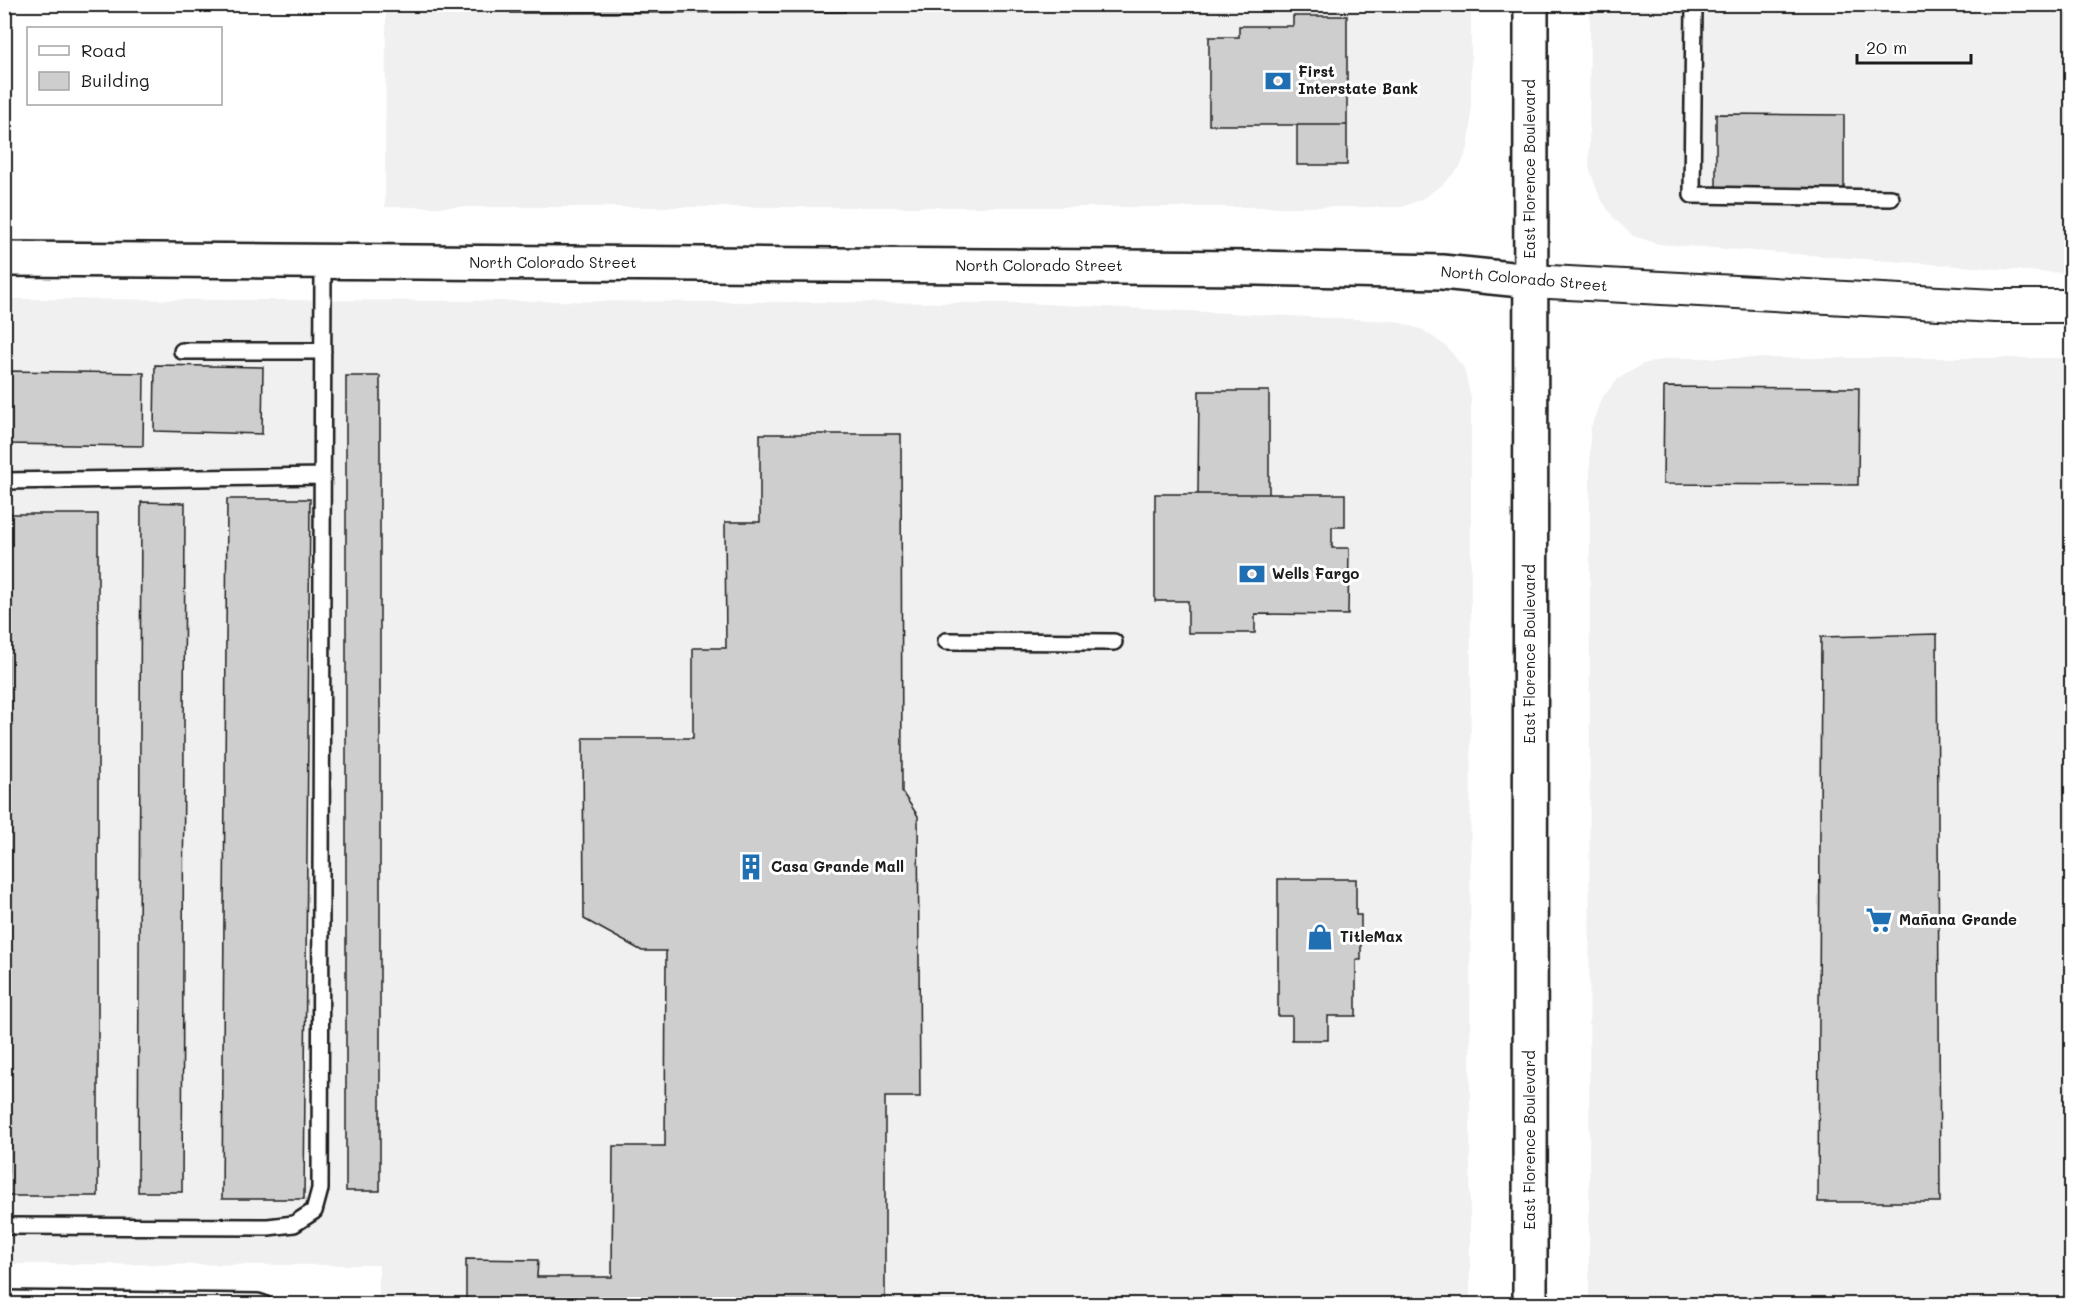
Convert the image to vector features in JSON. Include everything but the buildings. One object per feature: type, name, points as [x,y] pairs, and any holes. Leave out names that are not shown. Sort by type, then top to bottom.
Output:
[{"type":"street","name":"East Florence Boulevard","points":[[1530,1305],[1531,4]]},
{"type":"street","name":"North Colorado Street","points":[[4,259],[1268,268],[1442,272],[1531,281],[1985,306],[2072,306]]},
{"type":"lane","points":[[1694,6],[1692,195],[1891,198]]},
{"type":"lane","points":[[4,1226],[268,1227],[294,1224],[314,1211],[320,1189],[323,261]]},
{"type":"lane","points":[[182,351],[323,351]]},
{"type":"lane","points":[[4,481],[322,476]]},
{"type":"lane","points":[[946,641],[1114,642]]},
{"type":"lane","points":[[4,1299],[258,1302],[264,1305]]},
{"type":"shaded area","points":[[386,5],[1471,5],[1471,129],[1468,148],[1460,167],[1442,185],[1422,199],[1402,207],[385,207]]},
{"type":"shaded area","points":[[1590,5],[2071,5],[2071,273],[1659,244],[1633,236],[1614,218],[1600,198],[1589,167]]},
{"type":"shaded area","points":[[4,299],[1021,303],[1395,321],[1423,330],[1446,346],[1464,368],[1471,398],[1470,1304],[379,1304],[379,1265],[5,1264]]},
{"type":"shaded area","points":[[1670,358],[2071,358],[2071,1304],[1589,1304],[1590,430],[1601,399],[1618,379],[1643,364]]},
{"type":"place","name":"First Interstate Bank","points":[[1278,81]]},
{"type":"place","name":"Wells Fargo","points":[[1252,574]]},
{"type":"place","name":"Casa Grande Mall","points":[[751,867]]},
{"type":"place","name":"Mañana Grande","points":[[1879,920]]},
{"type":"place","name":"TitleMax","points":[[1320,937]]}]
